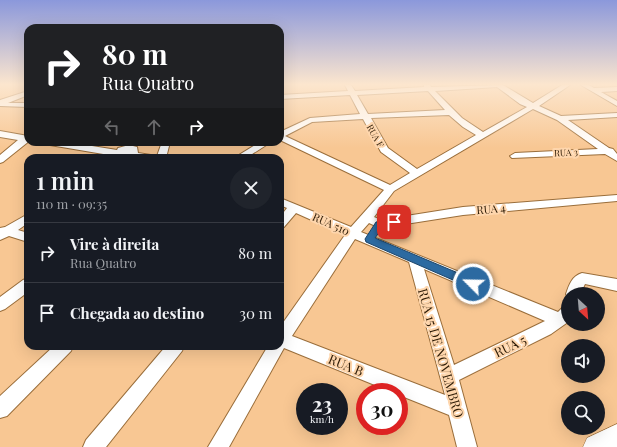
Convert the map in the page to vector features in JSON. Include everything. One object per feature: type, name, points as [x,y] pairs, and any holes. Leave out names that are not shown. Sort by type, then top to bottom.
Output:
[{"type":"main road","points":[[596,447],[617,436]]},
{"type":"street","name":"RUA F","points":[[359,106],[384,150],[417,174]]},
{"type":"street","points":[[445,106],[471,130],[482,135]]},
{"type":"street","points":[[284,334],[352,233],[367,218],[390,189],[532,107],[560,118],[617,158]]},
{"type":"street","points":[[284,134],[310,120],[451,112]]},
{"type":"street","points":[[560,118],[617,115]]},
{"type":"street","points":[[0,134],[24,138]]},
{"type":"street","points":[[284,138],[390,189]]},
{"type":"street","points":[[0,160],[24,141]]},
{"type":"street","points":[[80,146],[126,152]]},
{"type":"street","points":[[247,154],[260,146]]},
{"type":"street","name":"RUA 3","points":[[515,156],[617,150]]},
{"type":"street","name":"RUA 4","points":[[380,224],[464,211],[617,198]]},
{"type":"street","name":"RUA 510","points":[[284,203],[415,260],[561,315]]},
{"type":"street","points":[[284,219],[294,207]]},
{"type":"street","points":[[367,218],[380,224],[369,239]]},
{"type":"street","points":[[3,232],[24,220]]},
{"type":"street","points":[[3,232],[24,237]]},
{"type":"street","name":"RUA 15 DE NOVEMBRO","points":[[415,260],[449,376],[467,447]]},
{"type":"street","points":[[576,287],[582,278],[617,285]]},
{"type":"street","points":[[0,305],[24,287]]},
{"type":"street","name":"RUA 5","points":[[449,376],[545,329],[561,318]]},
{"type":"street","name":"RUA B","points":[[284,342],[457,409]]},
{"type":"street","points":[[0,409],[61,350]]},
{"type":"street","points":[[93,447],[173,350]]},
{"type":"street","points":[[218,447],[275,350]]},
{"type":"route","points":[[394,222],[380,224],[369,239],[473,284]]}]
